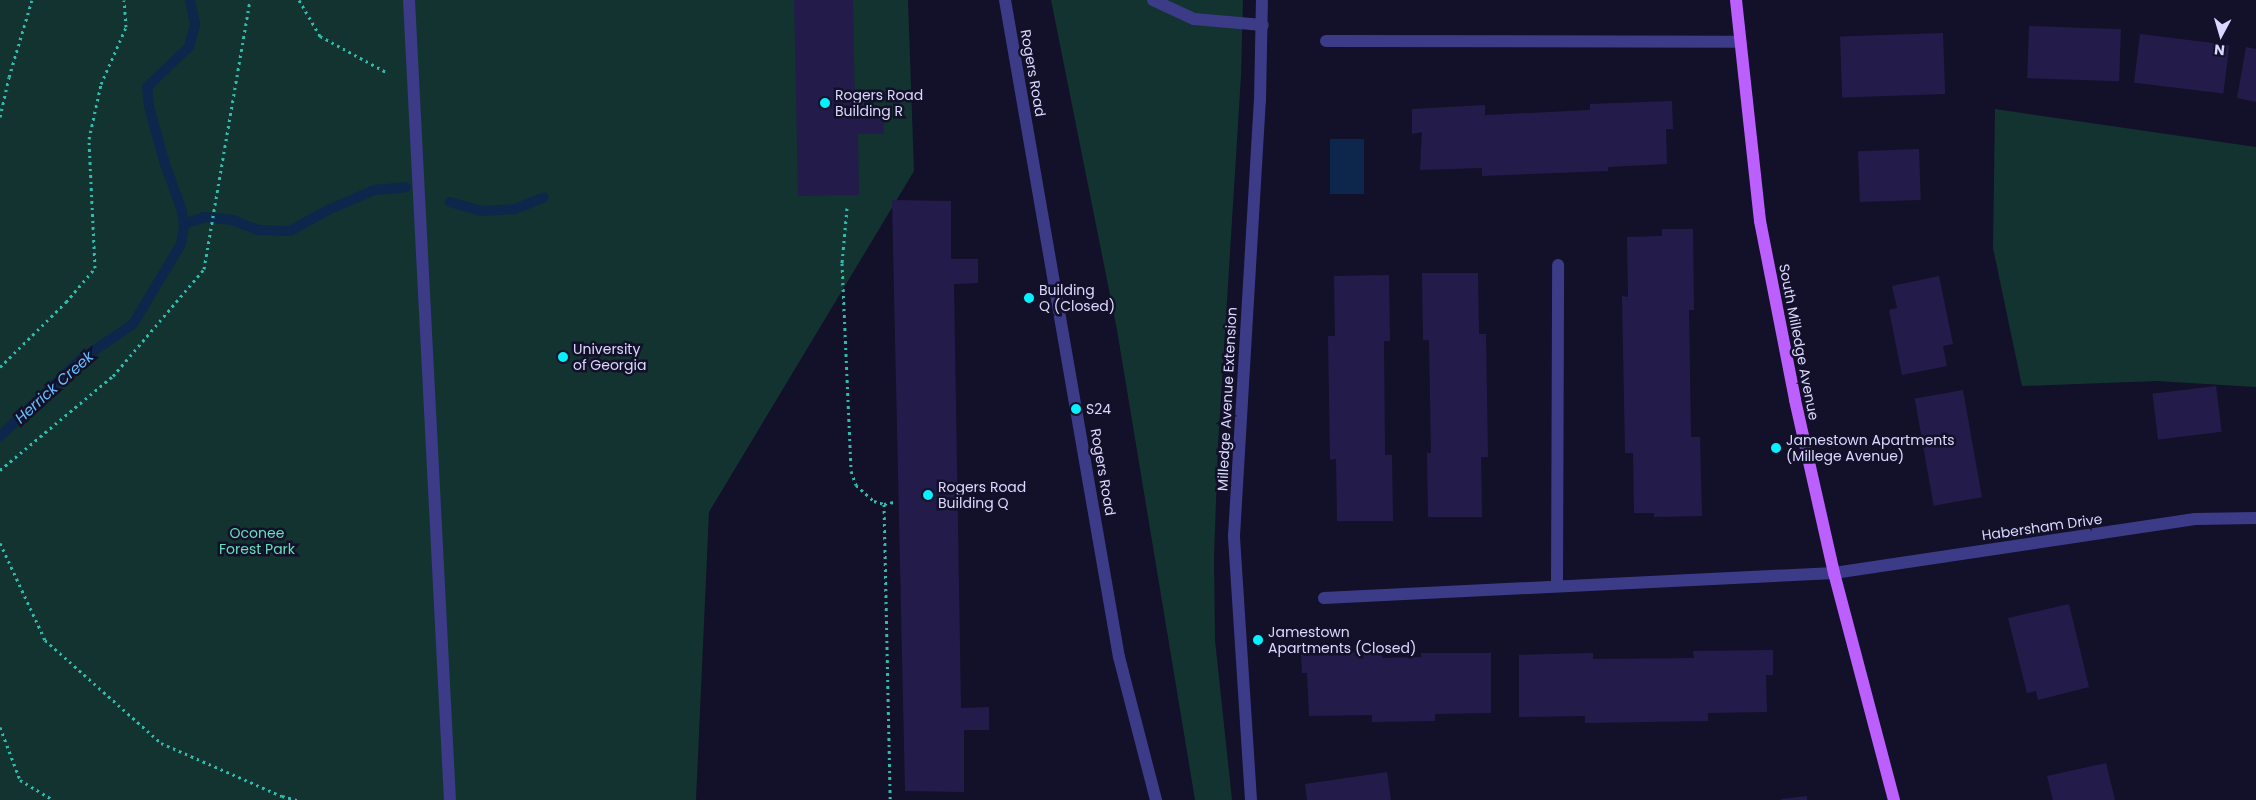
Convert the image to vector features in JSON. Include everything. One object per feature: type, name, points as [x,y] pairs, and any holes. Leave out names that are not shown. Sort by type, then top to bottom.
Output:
[{"type":"main road","name":"South Milledge Avenue","points":[[1736,0],[1760,221],[1795,400],[1834,572],[1894,800]]},
{"type":"street","points":[[409,0],[450,800]]},
{"type":"street","name":"Rogers Road","points":[[1005,0],[1119,657],[1156,800]]},
{"type":"street","points":[[1154,0],[1194,19],[1263,25]]},
{"type":"street","name":"Milledge Avenue Extension","points":[[1251,800],[1234,536],[1263,25],[1262,0]]},
{"type":"street","points":[[1326,41],[1740,42]]},
{"type":"street","points":[[1557,586],[1558,265]]},
{"type":"street","name":"Habersham Drive","points":[[1324,598],[1834,572],[2195,519],[2256,518]]},
{"type":"path","points":[[0,117],[9,77],[32,0]]},
{"type":"path","points":[[0,367],[66,302],[95,268],[89,139],[101,84],[126,27],[124,0]]},
{"type":"path","points":[[0,470],[113,376],[204,269],[250,0]]},
{"type":"path","points":[[299,0],[320,36],[414,87]]},
{"type":"path","points":[[847,208],[842,263],[850,471],[856,485],[874,501],[884,504],[894,502]]},
{"type":"path","points":[[884,504],[890,800]]},
{"type":"path","points":[[0,543],[45,640],[161,743],[282,796],[297,800]]},
{"type":"path","points":[[0,727],[20,780],[53,800]]},
{"type":"green space","name":"Oconee Forest Park","points":[[0,0],[908,0],[914,171],[709,512],[696,800],[0,800]]},
{"type":"green space","points":[[1051,0],[1243,0],[1241,76],[1218,445],[1214,557],[1215,640],[1232,800],[1195,800],[1117,330]]},
{"type":"green space","points":[[1995,109],[2256,147],[2256,387],[2157,381],[2022,386],[1993,248]]},
{"type":"water","points":[[1330,139],[1364,139],[1364,194],[1330,194]]},
{"type":"building","name":"Rogers Road Building R","points":[[794,0],[853,0],[855,110],[884,110],[884,134],[858,134],[859,195],[798,196]]},
{"type":"building","points":[[2029,26],[2121,29],[2119,81],[2027,78]]},
{"type":"building","points":[[1943,33],[1945,94],[1842,98],[1840,37]]},
{"type":"building","points":[[2140,34],[2229,45],[2223,94],[2134,83]]},
{"type":"building","points":[[2246,47],[2256,49],[2256,102],[2237,98]]},
{"type":"building","points":[[1672,101],[1673,129],[1666,129],[1667,164],[1608,167],[1608,171],[1482,176],[1482,168],[1420,170],[1422,132],[1412,134],[1412,109],[1485,105],[1485,115],[1590,110],[1590,104]]},
{"type":"building","points":[[1919,149],[1921,200],[1860,202],[1858,151]]},
{"type":"building","name":"Rogers Road Building Q","points":[[892,200],[951,201],[951,259],[978,259],[978,283],[954,284],[961,708],[989,707],[989,730],[964,730],[964,792],[905,791]]},
{"type":"building","points":[[1662,229],[1693,229],[1694,310],[1689,310],[1691,437],[1700,437],[1702,516],[1654,517],[1654,513],[1634,513],[1633,453],[1625,453],[1622,296],[1628,297],[1627,237],[1662,236]]},
{"type":"building","points":[[1422,273],[1478,273],[1479,334],[1486,334],[1488,457],[1481,457],[1482,517],[1428,517],[1427,453],[1431,453],[1429,340],[1423,340]]},
{"type":"building","points":[[1389,275],[1390,341],[1384,341],[1385,455],[1392,455],[1393,521],[1337,521],[1336,459],[1330,460],[1328,336],[1335,336],[1334,276]]},
{"type":"building","points":[[1939,276],[1953,344],[1943,346],[1947,366],[1902,375],[1889,310],[1897,308],[1892,286]]},
{"type":"building","points":[[2216,386],[2222,432],[2158,439],[2152,394]]},
{"type":"building","points":[[1963,390],[1982,497],[1934,506],[1915,399]]},
{"type":"building","points":[[2069,604],[2089,687],[2038,700],[2036,691],[2027,693],[2008,618]]},
{"type":"building","points":[[1773,650],[1773,675],[1766,675],[1767,712],[1708,713],[1708,721],[1585,723],[1585,716],[1519,717],[1519,655],[1593,653],[1593,659],[1694,658],[1693,651]]},
{"type":"building","points":[[1382,652],[1382,658],[1421,657],[1421,653],[1491,653],[1491,713],[1435,714],[1435,721],[1372,722],[1372,715],[1309,716],[1307,673],[1302,673],[1301,653]]},
{"type":"building","points":[[2106,763],[2115,800],[2053,800],[2047,776]]},
{"type":"building","points":[[1387,772],[1391,800],[1307,800],[1305,784]]},
{"type":"building","points":[[1807,796],[1807,800],[1781,800],[1781,799]]},
{"type":"waterway","name":"Herrick Creek","points":[[0,436],[80,360],[133,324],[181,244],[184,224],[182,211],[164,161],[149,106],[147,87],[189,47],[195,24],[190,0]]},
{"type":"waterway","points":[[184,224],[204,217],[233,220],[258,230],[290,231],[328,210],[374,190],[406,187]]},
{"type":"waterway","points":[[450,202],[481,211],[515,209],[544,197]]},
{"type":"place","name":"Rogers Road Building R","points":[[825,103]]},
{"type":"place","name":"Building Q (Closed)","points":[[1029,298]]},
{"type":"place","name":"University of Georgia","points":[[563,357]]},
{"type":"place","name":"S24","points":[[1076,409]]},
{"type":"place","name":"Jamestown Apartments (Millege Avenue)","points":[[1776,448]]},
{"type":"place","name":"Rogers Road Building Q","points":[[928,495]]},
{"type":"place","name":"Jamestown Apartments (Closed)","points":[[1258,640]]}]
